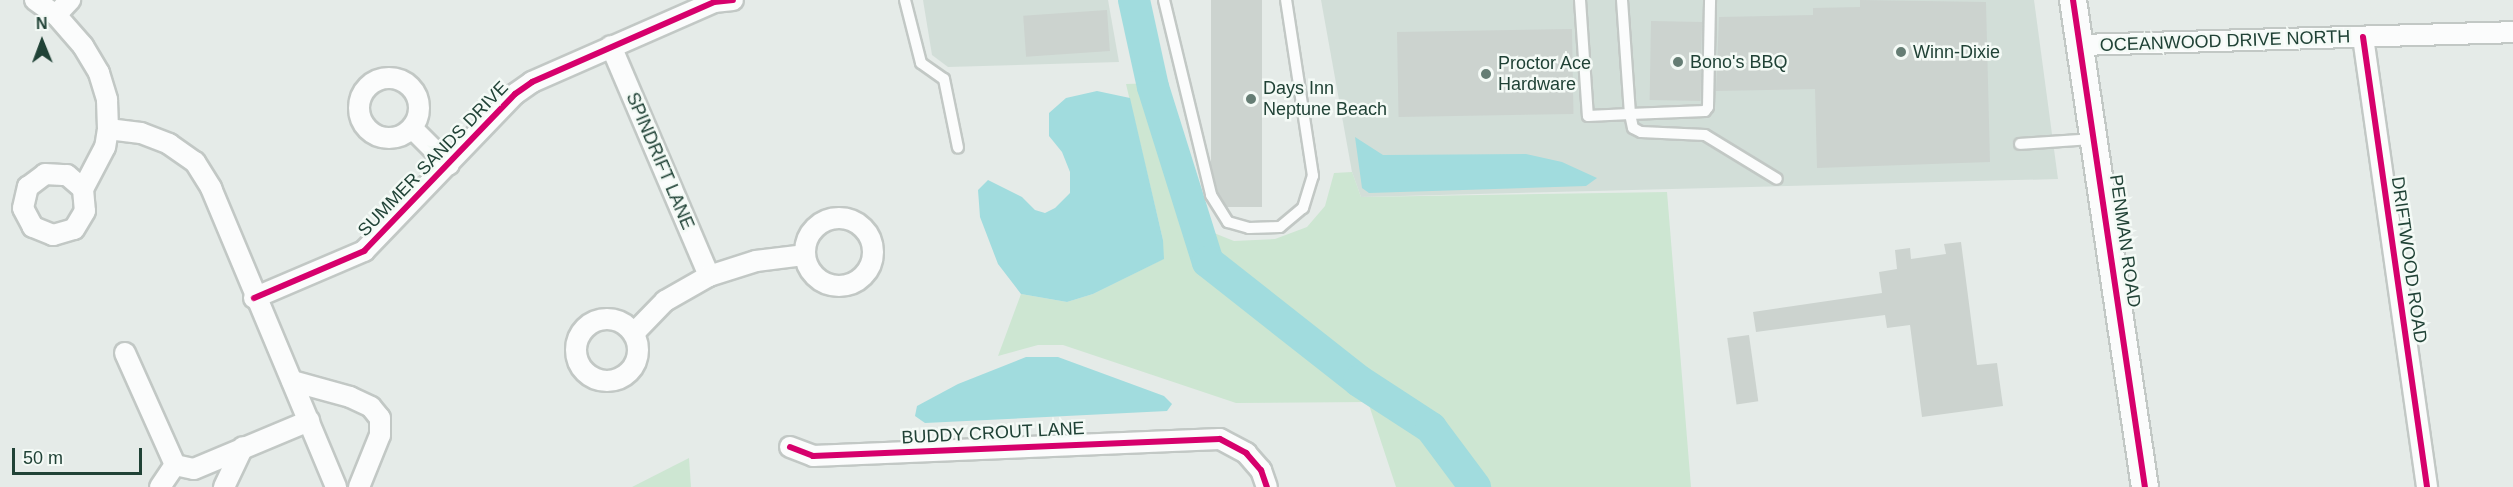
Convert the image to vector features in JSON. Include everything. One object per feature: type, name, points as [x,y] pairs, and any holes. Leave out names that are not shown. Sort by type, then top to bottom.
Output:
[{"type":"street","points":[[35,0],[56,15],[83,46],[99,73],[106,100],[108,129],[105,147],[83,189]]},
{"type":"street","points":[[56,15],[70,0]]},
{"type":"street","name":"PENMAN ROAD","points":[[2073,0],[2145,487]]},
{"type":"street","name":"SUMMER SANDS DRIVE","points":[[255,298],[364,251],[515,94],[532,82],[611,46],[720,1]]},
{"type":"street","name":"OCEANWOOD DRIVE NORTH","points":[[2080,45],[2513,32]]},
{"type":"street","name":"DRIFTWOOD ROAD","points":[[2363,37],[2427,487]]},
{"type":"street","name":"SPINDRIFT LANE","points":[[611,46],[709,276]]},
{"type":"street","points":[[412,128],[449,165]]},
{"type":"street","points":[[108,129],[141,134],[169,144],[195,162],[211,188],[255,298],[336,487]]},
{"type":"street","points":[[635,332],[665,301],[709,276],[756,261],[804,255]]},
{"type":"street","points":[[125,353],[175,465]]},
{"type":"street","points":[[292,381],[350,397],[371,407],[380,418],[380,435],[359,487]]},
{"type":"street","points":[[175,465],[194,469],[309,421]]},
{"type":"street","name":"BUDDY CROUT LANE","points":[[790,447],[813,456],[1198,438],[1220,439],[1246,453],[1262,470],[1267,487]]},
{"type":"street","points":[[224,487],[243,447]]},
{"type":"street","points":[[160,487],[175,465]]},
{"type":"lane","points":[[905,0],[921,63],[944,79],[958,148]]},
{"type":"lane","points":[[1164,0],[1211,195],[1228,222],[1249,228],[1280,227],[1303,208],[1313,176],[1287,0]]},
{"type":"lane","points":[[1580,0],[1588,116],[1705,111],[1708,107],[1710,0]]},
{"type":"lane","points":[[1622,0],[1630,114],[1636,131],[1705,135],[1778,179]]},
{"type":"lane","points":[[2020,144],[2094,139]]},
{"type":"shaded area","points":[[923,0],[1108,0],[1119,62],[948,67],[932,55]]},
{"type":"shaded area","points":[[1321,0],[2034,0],[2058,179],[1361,197],[1352,172]]},
{"type":"green space","points":[[1159,83],[1204,229],[1234,241],[1275,239],[1307,227],[1325,206],[1334,173],[1352,172],[1361,197],[1667,192],[1691,487],[1396,487],[1368,402],[1236,403],[1063,345],[1038,345],[998,356],[1021,294],[1067,302],[1093,294],[1163,259],[1163,240],[1126,84]]},
{"type":"green space","points":[[689,458],[691,487],[632,487]]},
{"type":"water","points":[[1097,91],[1130,98],[1163,240],[1164,259],[1093,294],[1067,302],[1021,294],[998,264],[980,217],[978,190],[988,180],[1022,197],[1035,210],[1045,213],[1055,208],[1070,193],[1070,172],[1062,152],[1049,136],[1049,113],[1066,98]]},
{"type":"water","points":[[1355,137],[1383,155],[1526,154],[1562,162],[1597,178],[1586,186],[1369,193],[1362,188]]},
{"type":"water","points":[[1026,357],[1058,357],[1164,396],[1172,404],[1167,411],[925,423],[915,416],[917,406],[958,384]]},
{"type":"building","name":"Days Inn Neptune Beach","points":[[1211,0],[1262,0],[1262,207],[1211,207]]},
{"type":"building","name":"Winn-Dixie","points":[[1860,0],[1986,2],[1990,162],[1817,168],[1815,89],[1716,91],[1719,17],[1813,15],[1813,8],[1860,7]]},
{"type":"building","points":[[1107,10],[1110,51],[1026,57],[1023,16]]},
{"type":"building","name":"Bono's BBQ","points":[[1651,21],[1702,22],[1701,101],[1650,100]]},
{"type":"building","name":"Proctor Ace Hardware","points":[[1572,29],[1573,114],[1399,117],[1397,32]]},
{"type":"building","points":[[1961,242],[1977,365],[1997,363],[2003,406],[1922,417],[1910,325],[1887,328],[1885,315],[1756,332],[1753,312],[1882,293],[1879,272],[1897,269],[1895,250],[1910,248],[1911,259],[1946,254],[1944,244]]},
{"type":"building","points":[[1749,335],[1758,401],[1737,404],[1727,338]]},
{"type":"waterway","points":[[1134,0],[1153,87],[1208,262],[1359,381],[1431,428],[1475,487]]},
{"type":"cycle path","points":[[254,298],[364,251],[515,94],[532,82],[714,2],[733,0]]},
{"type":"cycle path","points":[[2073,0],[2145,487]]},
{"type":"cycle path","points":[[2363,37],[2427,487]]},
{"type":"cycle path","points":[[790,447],[813,456],[1220,439],[1246,453],[1261,470],[1267,487]]},
{"type":"place","name":"Winn-Dixie","points":[[1901,52]]},
{"type":"place","name":"Bono's BBQ","points":[[1678,62]]},
{"type":"place","name":"Proctor Ace Hardware","points":[[1486,74]]},
{"type":"place","name":"Days Inn Neptune Beach","points":[[1251,99]]}]
